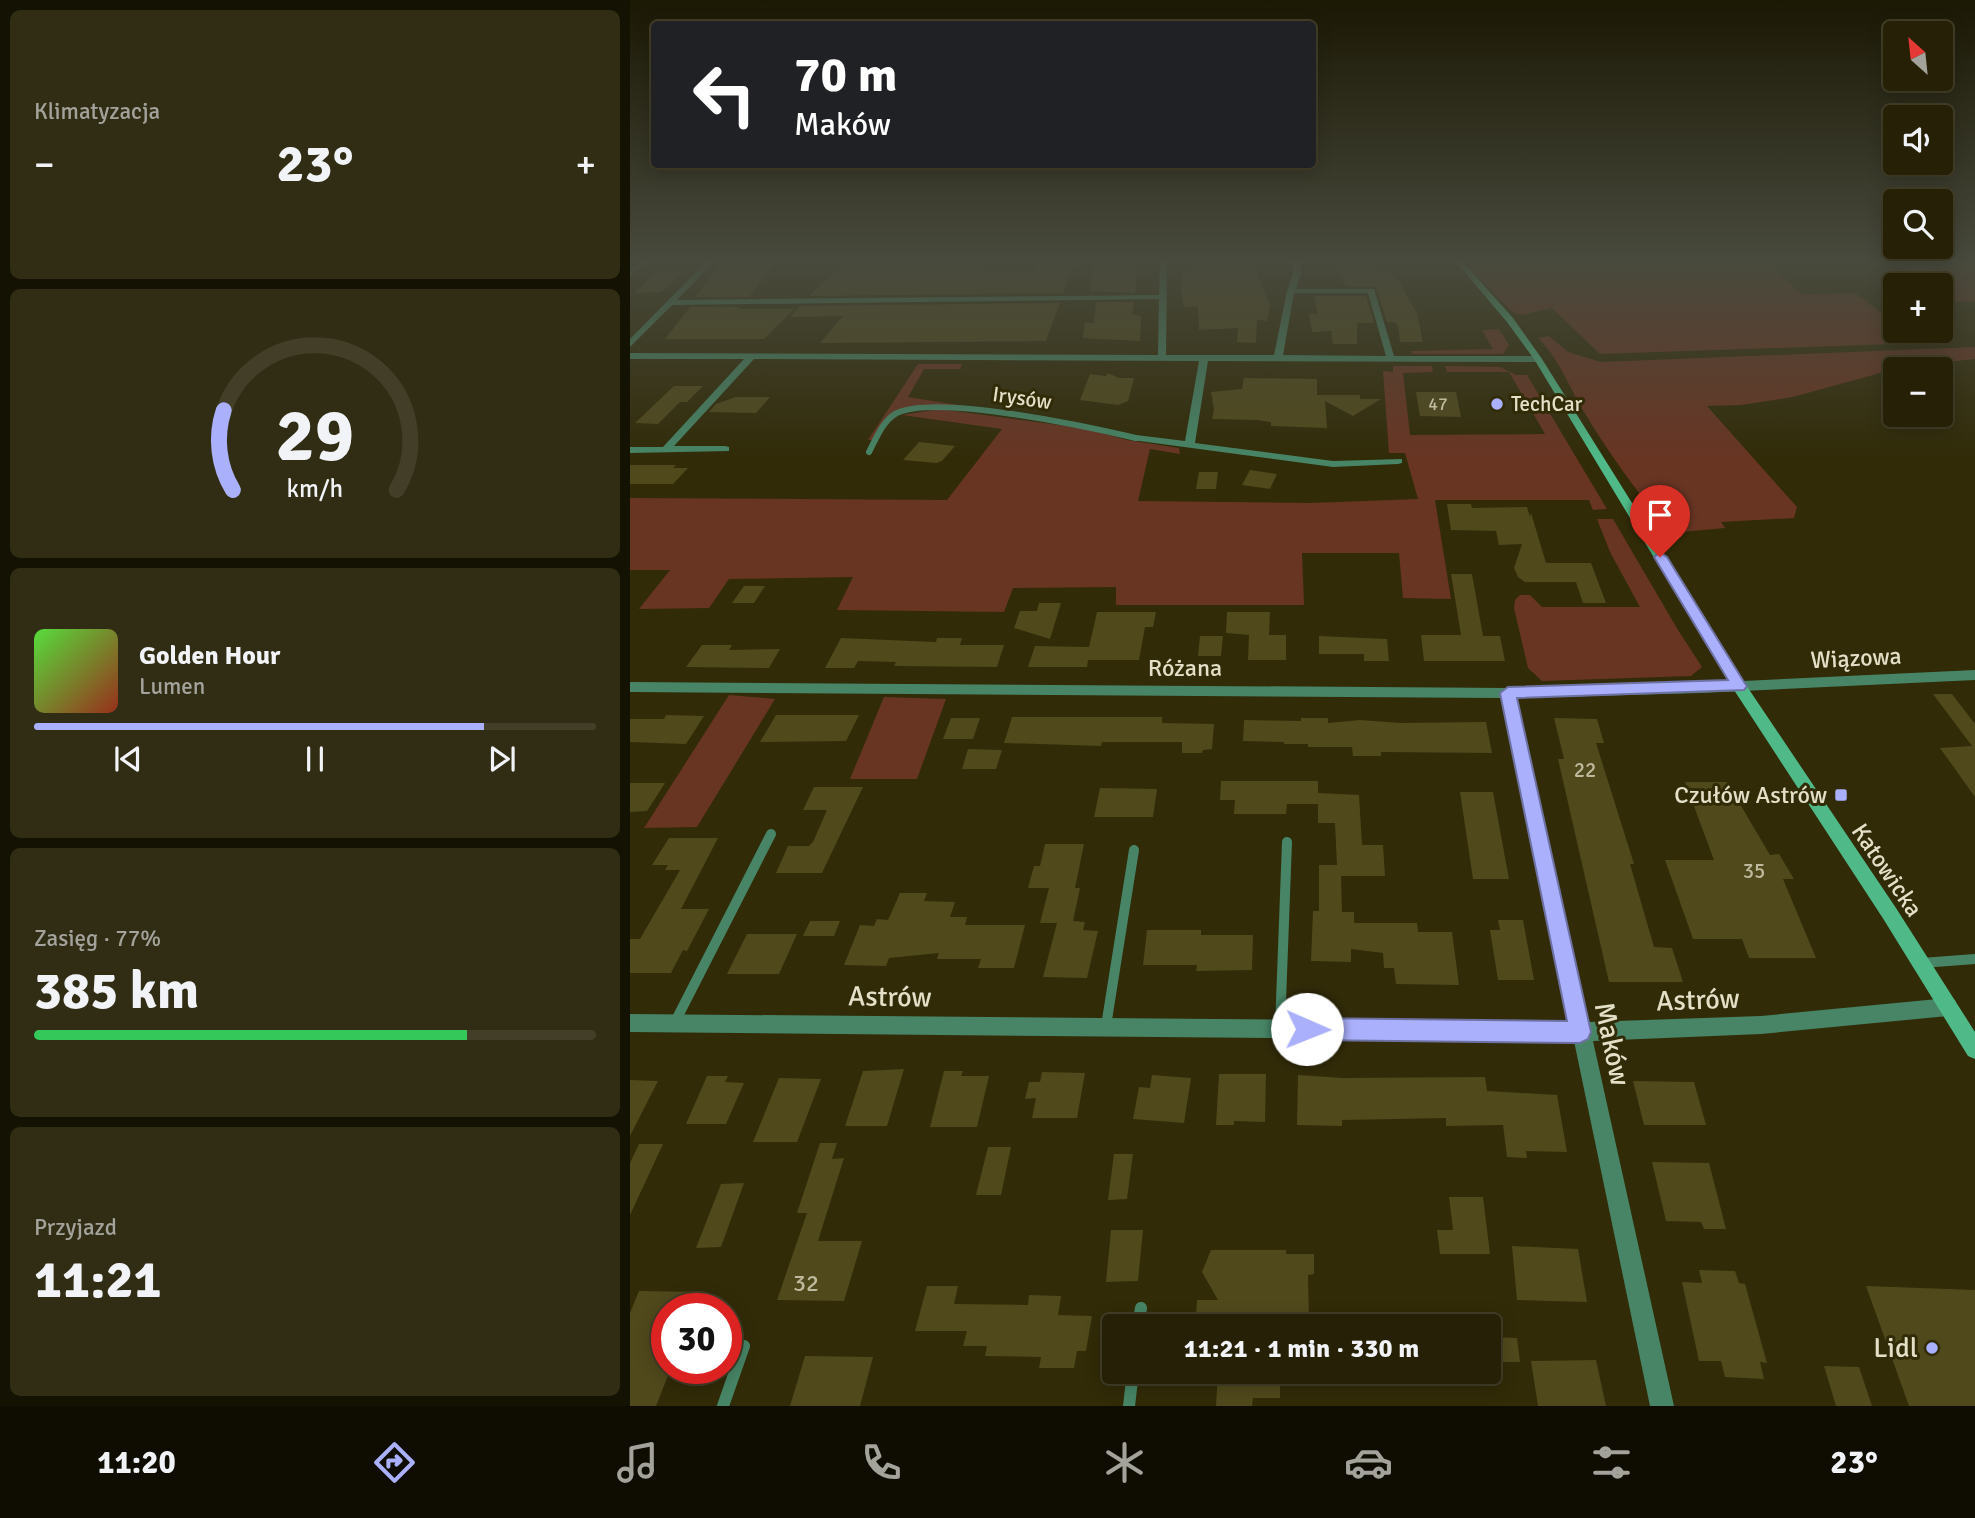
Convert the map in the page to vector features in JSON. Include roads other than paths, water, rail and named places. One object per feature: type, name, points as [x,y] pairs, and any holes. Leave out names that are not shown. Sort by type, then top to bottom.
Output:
[{"type":"main road","name":"Katowicka","points":[[1515,328],[1538,359],[1739,686],[1975,1049]]},
{"type":"street","points":[[630,344],[645,328]]},
{"type":"street","points":[[1161,358],[1162,328]]},
{"type":"street","points":[[1278,359],[1284,328]]},
{"type":"street","points":[[1383,328],[1391,359]]},
{"type":"street","points":[[630,356],[1538,359]]},
{"type":"street","points":[[666,449],[751,357]]},
{"type":"street","points":[[1189,446],[1205,358]]},
{"type":"street","name":"Irysów","points":[[1136,438],[1333,464],[1398,461]]},
{"type":"street","points":[[630,450],[725,449]]},
{"type":"street","name":"Wiązowa","points":[[1739,686],[1975,675]]},
{"type":"street","name":"Różana","points":[[630,687],[1508,693],[1739,686]]},
{"type":"street","name":"Maków","points":[[1508,693],[1662,1406]]},
{"type":"street","name":"Astrów","points":[[630,1023],[1580,1032],[1761,1026],[1948,1007]]},
{"type":"lane","name":"Irysów","points":[[869,452],[889,420],[898,413],[933,407],[1090,427],[1136,438]]},
{"type":"lane","points":[[674,1023],[771,834]]},
{"type":"lane","points":[[1280,1029],[1287,842]]},
{"type":"lane","points":[[1106,1027],[1135,850]]},
{"type":"lane","points":[[1920,963],[1975,959]]},
{"type":"lane","points":[[1140,1314],[1141,1308]]},
{"type":"lane","points":[[723,1406],[744,1346]]},
{"type":"lane","points":[[1129,1406],[1132,1384]]},
{"type":"place","name":"TechCar","points":[[1497,404]]},
{"type":"place","name":"Czułów Astrów","points":[[1841,795]]},
{"type":"place","name":"Lidl","points":[[1932,1348]]}]
